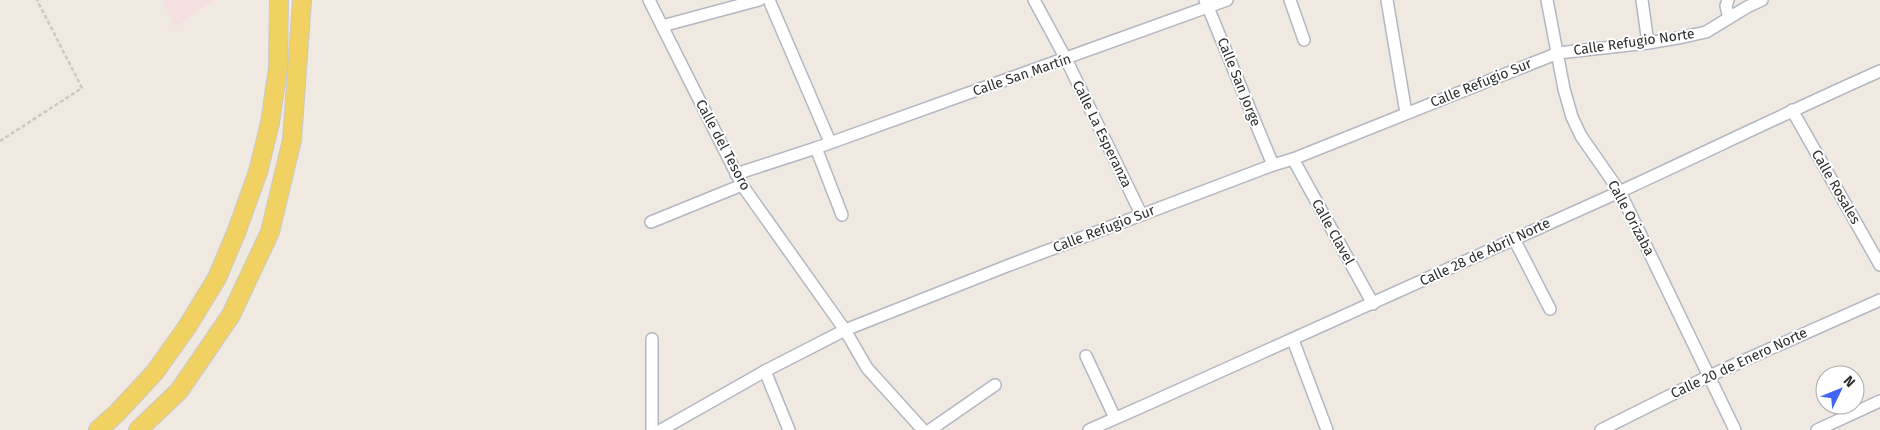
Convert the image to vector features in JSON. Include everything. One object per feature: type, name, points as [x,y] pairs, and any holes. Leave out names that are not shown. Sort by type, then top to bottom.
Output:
[{"type":"main road","points":[[98,430],[117,414],[155,372],[187,327],[217,278],[258,172],[270,123],[278,68],[279,0]]},
{"type":"main road","points":[[138,430],[179,391],[231,315],[270,232],[292,140],[302,0]]},
{"type":"street","name":"Calle del Tesoro","points":[[649,0],[742,185],[845,330],[867,368],[924,430]]},
{"type":"street","points":[[662,26],[759,0]]},
{"type":"street","points":[[769,0],[830,142]]},
{"type":"street","name":"Calle La Esperanza","points":[[1034,0],[1066,59],[1142,214]]},
{"type":"street","name":"Calle San Martín","points":[[736,174],[816,148],[1066,59],[1206,4],[1228,0]]},
{"type":"street","points":[[1290,0],[1304,40]]},
{"type":"street","points":[[1387,0],[1406,113]]},
{"type":"street","name":"Calle Orizaba","points":[[1547,0],[1564,89],[1572,117],[1581,136],[1620,192],[1735,430]]},
{"type":"street","points":[[1642,0],[1648,43]]},
{"type":"street","points":[[1728,0],[1726,6],[1729,18]]},
{"type":"street","name":"Calle Refugio Norte","points":[[1558,53],[1648,43],[1706,32],[1762,0]]},
{"type":"street","name":"Calle San Jorge","points":[[1206,4],[1273,164]]},
{"type":"street","name":"Calle Refugio Sur","points":[[661,430],[765,371],[845,330],[1273,164],[1294,159],[1558,53]]},
{"type":"street","name":"Calle 28 de Abril Norte","points":[[1089,430],[1620,192],[1792,110],[1880,71]]},
{"type":"street","name":"Calle Rosales","points":[[1792,110],[1880,265]]},
{"type":"street","points":[[816,148],[842,215]]},
{"type":"street","name":"Calle Clavel","points":[[1294,159],[1373,304]]},
{"type":"street","points":[[651,222],[742,185]]},
{"type":"street","points":[[1514,239],[1550,308]]},
{"type":"street","name":"Calle 20 de Enero Norte","points":[[1601,430],[1709,376],[1880,300]]},
{"type":"street","points":[[652,339],[652,430]]},
{"type":"street","points":[[1292,340],[1327,430]]},
{"type":"street","points":[[1086,356],[1115,418]]},
{"type":"street","points":[[765,371],[788,430]]},
{"type":"street","points":[[930,430],[995,385]]},
{"type":"street","points":[[1816,430],[1839,425],[1880,401]]},
{"type":"path","points":[[0,141],[82,88],[37,0]]},
{"type":"shaded area","points":[[163,0],[214,0],[175,27]]}]
